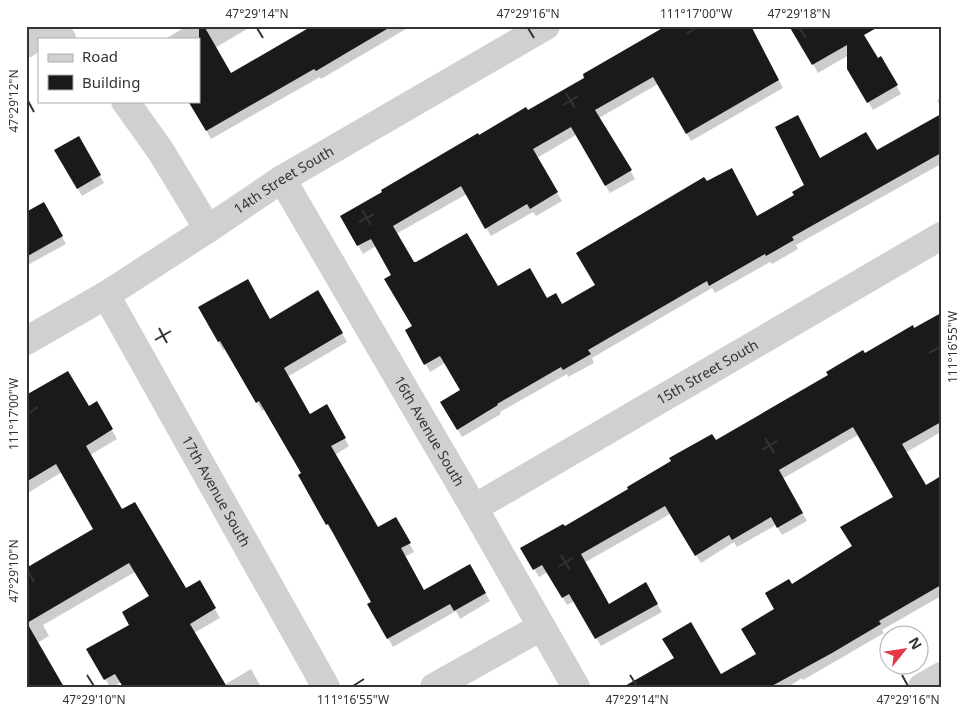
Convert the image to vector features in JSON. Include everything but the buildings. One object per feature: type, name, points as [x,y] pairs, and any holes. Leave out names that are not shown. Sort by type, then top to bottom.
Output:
[{"type":"street","points":[[26,44],[43,26]]},
{"type":"street","points":[[49,26],[61,38]]},
{"type":"street","name":"14th Street South","points":[[26,341],[106,295],[282,179],[546,26]]},
{"type":"street","points":[[126,102],[160,150],[208,229]]},
{"type":"street","name":"16th Avenue South","points":[[282,179],[576,687]]},
{"type":"street","name":"15th Street South","points":[[474,508],[941,236]]},
{"type":"street","name":"17th Avenue South","points":[[106,295],[326,687]]},
{"type":"street","points":[[434,687],[541,627]]},
{"type":"street","points":[[922,687],[941,676]]}]
